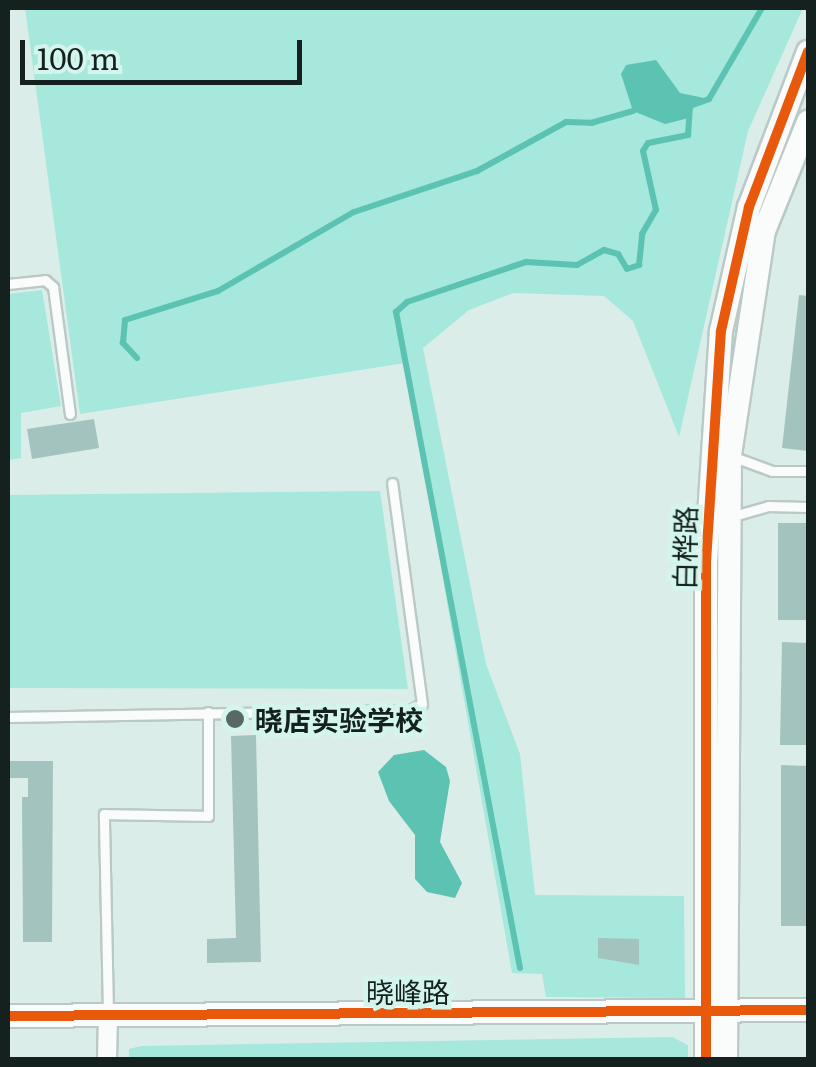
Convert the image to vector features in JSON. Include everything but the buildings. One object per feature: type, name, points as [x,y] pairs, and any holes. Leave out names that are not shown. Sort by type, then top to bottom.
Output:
[{"type":"street","name":"白桦路","points":[[706,1060],[715,1012],[720,454],[735,260],[775,127],[808,52]]},
{"type":"street","name":"白桦路","points":[[720,454],[764,231],[808,122]]},
{"type":"street","name":"晓峰路","points":[[8,1016],[808,1010]]},
{"type":"street","name":"白桦路","points":[[715,1012],[726,1060]]},
{"type":"street","points":[[107,1060],[108,1015]]},
{"type":"lane","points":[[8,284],[45,280],[54,287],[70,414]]},
{"type":"lane","points":[[720,454],[772,471],[808,471]]},
{"type":"lane","points":[[8,717],[410,710],[422,704],[392,483]]},
{"type":"lane","points":[[718,516],[768,506],[808,507]]},
{"type":"lane","points":[[108,1015],[104,814],[208,816],[208,712]]},
{"type":"shaded area","points":[[25,8],[803,8],[748,131],[679,437],[633,321],[604,296],[513,293],[469,310],[423,348],[486,664],[520,754],[535,895],[684,896],[685,998],[546,997],[542,974],[512,973],[405,363],[80,414]]},
{"type":"shaded area","points":[[656,60],[680,93],[709,99],[690,107],[689,118],[665,124],[633,111],[621,74],[626,65]]},
{"type":"shaded area","points":[[42,290],[61,406],[21,413],[21,458],[8,460],[8,294]]},
{"type":"shaded area","points":[[380,491],[408,689],[8,688],[8,495]]},
{"type":"shaded area","points":[[424,750],[446,767],[450,781],[440,842],[462,883],[455,898],[427,892],[415,879],[415,835],[389,801],[378,772],[394,755]]},
{"type":"shaded area","points":[[672,1037],[688,1045],[688,1059],[129,1059],[129,1049],[141,1046]]},
{"type":"waterway","points":[[520,968],[396,312],[407,302],[526,262],[577,265],[604,250],[618,254],[627,269],[639,265],[642,234],[656,210],[643,151],[648,143],[688,135],[690,106],[709,99],[762,8]]},
{"type":"waterway","points":[[137,358],[123,343],[125,320],[218,291],[354,212],[477,171],[566,122],[591,123],[633,111]]},
{"type":"cycle path","points":[[706,1060],[706,562],[721,331],[749,207],[808,52]]},
{"type":"cycle path","points":[[8,1016],[808,1010]]},
{"type":"place","name":"晓店实验学校","points":[[235,719]]}]
